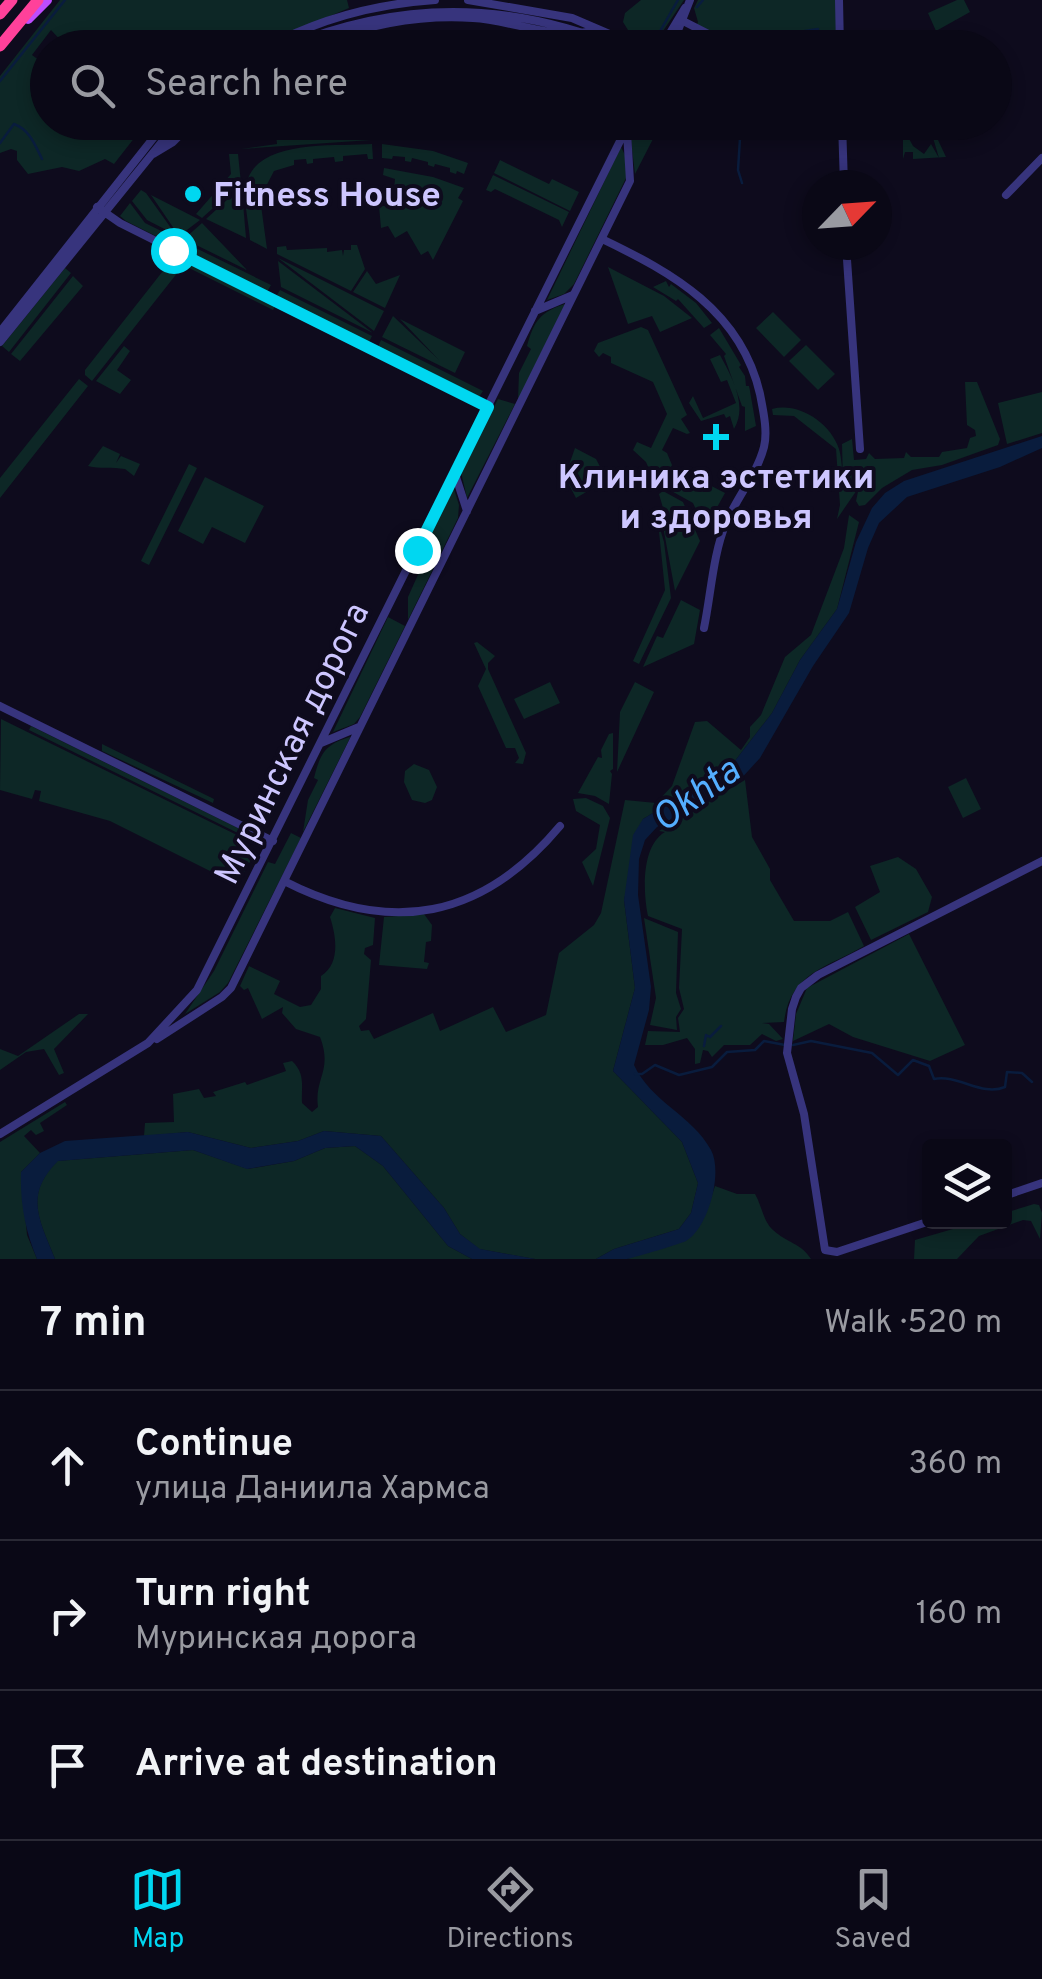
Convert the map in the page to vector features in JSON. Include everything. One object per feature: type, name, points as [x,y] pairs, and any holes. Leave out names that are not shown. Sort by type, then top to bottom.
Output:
[{"type":"highway","points":[[0,14],[12,0]]},
{"type":"highway","points":[[0,48],[38,0]]},
{"type":"main road","points":[[0,48],[47,0]]},
{"type":"street","points":[[303,30],[354,12],[435,0]]},
{"type":"street","points":[[468,0],[505,2],[572,18],[600,30]]},
{"type":"street","points":[[839,0],[840,30]]},
{"type":"street","points":[[679,30],[688,2]]},
{"type":"street","points":[[672,30],[688,2]]},
{"type":"street","points":[[330,30],[356,20],[444,7],[527,16],[580,30]]},
{"type":"street","points":[[358,30],[444,18],[474,18],[545,30]]},
{"type":"street","points":[[683,21],[701,30]]},
{"type":"street","points":[[0,342],[153,140]]},
{"type":"street","points":[[0,332],[163,140]]},
{"type":"street","points":[[149,157],[176,140]]},
{"type":"street","name":"Муринская дорога","points":[[0,1134],[148,1043],[181,1010],[210,969],[620,140]]},
{"type":"street","points":[[148,1043],[227,993],[630,181],[626,140]]},
{"type":"street","points":[[843,140],[844,170]]},
{"type":"street","points":[[1006,196],[1042,158]]},
{"type":"street","points":[[101,210],[488,407]]},
{"type":"street","points":[[602,239],[671,274],[697,292],[755,361],[763,408],[764,447],[724,526],[704,628]]},
{"type":"street","points":[[847,260],[860,449]]},
{"type":"street","points":[[535,310],[574,294]]},
{"type":"street","points":[[455,474],[467,511]]},
{"type":"street","points":[[0,706],[273,841]]},
{"type":"street","points":[[322,743],[360,727]]},
{"type":"street","points":[[284,881],[356,910],[432,910],[499,882],[529,860],[560,826]]},
{"type":"street","points":[[922,1224],[830,1253],[825,1250],[804,1114],[787,1053],[792,1009],[808,981],[1042,861]]},
{"type":"street","points":[[1012,1193],[1042,1183]]},
{"type":"green space","points":[[60,0],[347,0],[349,8],[297,30],[36,30]]},
{"type":"green space","points":[[641,0],[684,0],[664,30],[628,30],[623,22],[625,13]]},
{"type":"green space","points":[[698,0],[839,0],[838,30],[695,30],[698,22],[694,8]]},
{"type":"green space","points":[[957,0],[964,0],[970,12],[938,30],[928,13]]},
{"type":"green space","points":[[30,38],[30,140],[133,140],[114,164],[105,159],[79,171],[62,167],[28,174],[17,160],[17,151],[0,153],[0,76]]},
{"type":"green space","points":[[277,140],[371,140],[241,149],[277,144]]},
{"type":"green space","points":[[652,140],[635,174],[631,141]]},
{"type":"green space","points":[[903,140],[910,140],[924,154],[931,144],[939,157],[913,159],[913,152],[905,152],[903,159]]},
{"type":"green space","points":[[934,140],[938,140],[946,157],[939,157]]},
{"type":"green space","points":[[372,144],[373,159],[368,159],[367,154],[343,156],[343,161],[335,162],[334,157],[313,159],[313,163],[307,164],[306,159],[294,160],[294,165],[274,171],[260,198],[267,249],[250,240],[245,193],[249,175],[260,162],[295,149]]},
{"type":"green space","points":[[382,144],[433,151],[468,163],[464,174],[456,174],[450,168],[435,164],[434,167],[412,158],[411,162],[405,161],[405,157],[382,158]]},
{"type":"green space","points":[[621,147],[627,176],[574,284],[564,294],[547,300]]},
{"type":"green space","points":[[229,154],[238,154],[241,183],[202,218],[196,214],[231,174]]},
{"type":"green space","points":[[500,160],[549,184],[552,179],[579,192],[570,211],[494,173]]},
{"type":"green space","points":[[384,168],[433,177],[464,188],[458,198],[463,201],[433,260],[428,251],[421,255],[407,231],[395,238],[388,226],[381,228],[379,206],[385,206],[386,192],[382,191],[394,190],[395,179],[383,175]]},
{"type":"green space","points":[[493,175],[569,212],[562,227],[559,220],[495,189],[486,190]]},
{"type":"green space","points":[[239,189],[242,191],[246,238],[206,219]]},
{"type":"green space","points":[[141,190],[176,235],[147,220],[132,201]]},
{"type":"green space","points":[[151,195],[200,220],[179,236]]},
{"type":"green space","points":[[130,203],[145,223],[271,285],[267,292],[126,221],[120,216]]},
{"type":"green space","points":[[202,223],[247,270],[184,239]]},
{"type":"green space","points":[[351,245],[357,245],[365,269],[351,291],[277,254],[277,247],[286,246],[287,250],[342,250],[343,256]]},
{"type":"green space","points":[[176,255],[276,304],[273,310],[171,259]]},
{"type":"green space","points":[[278,258],[384,311],[374,331]]},
{"type":"green space","points":[[278,261],[373,333],[281,287]]},
{"type":"green space","points":[[170,262],[182,267],[92,381],[85,370]]},
{"type":"green space","points":[[608,267],[664,296],[692,318],[660,332],[652,316],[628,324]]},
{"type":"green space","points":[[65,268],[71,273],[9,352],[2,346]]},
{"type":"green space","points":[[367,271],[376,284],[400,275],[385,308],[353,292]]},
{"type":"green space","points":[[73,276],[83,286],[20,361],[11,354]]},
{"type":"green space","points":[[666,281],[669,287],[671,284],[696,303],[712,323],[704,328],[678,299],[653,287]]},
{"type":"green space","points":[[280,290],[372,336],[369,342],[285,301],[277,295]]},
{"type":"green space","points":[[565,304],[518,400],[519,373],[531,349],[527,346],[532,330],[544,314]]},
{"type":"green space","points":[[773,312],[801,340],[784,357],[756,328]]},
{"type":"green space","points":[[393,316],[439,360],[400,319],[465,352],[455,373],[382,337]]},
{"type":"green space","points":[[641,327],[648,330],[687,415],[681,419],[690,433],[673,428],[662,450],[672,465],[662,487],[656,485],[646,462],[633,450],[637,442],[651,448],[667,414],[653,382],[594,351],[598,343]]},
{"type":"green space","points":[[719,328],[749,386],[756,426],[745,431],[745,407],[726,354],[710,335]]},
{"type":"green space","points":[[381,340],[483,391],[479,397],[378,347]]},
{"type":"green space","points":[[806,345],[835,374],[818,390],[789,361]]},
{"type":"green space","points":[[124,346],[130,351],[117,370],[131,380],[120,394],[96,381]]},
{"type":"green space","points":[[720,355],[739,401],[734,429],[730,416],[726,418],[724,414],[701,421],[689,403],[693,396],[703,418],[736,403],[727,380],[721,382],[710,359]]},
{"type":"green space","points":[[79,379],[88,386],[0,498],[0,478]]},
{"type":"green space","points":[[965,382],[977,382],[1000,439],[998,445],[942,465],[912,470],[859,506],[859,487],[837,519],[840,505],[836,449],[794,416],[773,415],[772,409],[802,411],[828,430],[839,449],[843,482],[842,444],[852,439],[854,460],[866,459],[869,453],[875,459],[904,458],[906,452],[911,457],[939,457],[942,452],[967,448],[970,438],[976,436],[975,430],[967,425]]},
{"type":"green space","points":[[1042,392],[1042,433],[1007,444],[998,403]]},
{"type":"green space","points":[[498,399],[515,404],[467,498],[461,472]]},
{"type":"green space","points":[[103,446],[120,454],[116,463],[121,456],[140,464],[134,476],[125,469],[88,466]]},
{"type":"green space","points":[[575,448],[596,459],[607,480],[576,498],[565,477],[576,470],[569,465]]},
{"type":"green space","points":[[189,464],[197,468],[149,565],[141,561]]},
{"type":"green space","points":[[205,477],[264,506],[245,543],[212,527],[203,544],[178,531]]},
{"type":"green space","points":[[696,478],[725,493],[705,529],[693,503],[666,488]]},
{"type":"green space","points":[[453,486],[458,518],[408,620],[408,597],[421,568],[418,566],[422,550]]},
{"type":"green space","points":[[663,491],[683,502],[700,541],[675,591],[662,521],[665,515],[659,494]]},
{"type":"green space","points":[[849,515],[859,522],[837,609],[800,660],[772,713],[731,766],[643,819],[624,900],[635,988],[613,1071],[682,1142],[698,1183],[691,1213],[679,1229],[614,1249],[596,1259],[535,1259],[479,1249],[460,1234],[444,1208],[381,1136],[324,1131],[298,1141],[251,1148],[188,1132],[144,1136],[145,1123],[174,1122],[173,1094],[199,1089],[204,1098],[216,1096],[213,1092],[286,1071],[283,1063],[292,1061],[301,1076],[302,1103],[312,1112],[318,1107],[325,1058],[320,1037],[296,1029],[282,1013],[283,1007],[262,1019],[248,988],[240,986],[249,966],[280,981],[274,994],[300,1007],[311,1005],[321,989],[321,976],[334,957],[330,917],[335,908],[375,918],[373,945],[365,948],[364,954],[371,960],[366,1019],[359,1026],[361,1031],[369,1030],[374,1039],[433,1013],[440,1031],[493,1007],[506,1032],[546,1015],[559,953],[594,925],[601,913],[625,800],[656,803],[672,786],[695,722],[707,721],[741,750],[750,737],[750,727],[761,715],[785,657],[811,635],[844,548]]},
{"type":"green space","points":[[658,522],[671,598],[639,664],[633,661],[665,590]]},
{"type":"green space","points":[[681,600],[700,610],[694,644],[643,667],[657,636],[663,638]]},
{"type":"green space","points":[[388,617],[405,626],[360,717],[354,724],[333,732]]},
{"type":"green space","points":[[474,643],[495,656],[488,669],[526,753],[523,764],[515,763],[519,758],[515,748],[506,748],[478,686],[486,669]]},
{"type":"green space","points":[[550,682],[560,703],[524,719],[514,699]]},
{"type":"green space","points":[[635,682],[654,692],[617,772],[620,712]]},
{"type":"green space","points":[[1,719],[245,839],[252,858],[241,878],[224,869],[220,876],[110,821],[39,801],[41,791],[35,790],[32,799],[0,790]]},
{"type":"green space","points":[[31,726],[254,836],[252,840],[29,730]]},
{"type":"green space","points":[[613,733],[609,804],[578,793],[598,757],[602,758],[601,750]]},
{"type":"green space","points":[[350,737],[303,832],[321,756],[335,743]]},
{"type":"green space","points":[[102,744],[214,799],[213,803],[102,751]]},
{"type":"green space","points":[[414,764],[429,770],[437,787],[432,800],[425,803],[412,800],[404,782],[405,771]]},
{"type":"green space","points":[[966,778],[981,809],[963,818],[948,787]]},
{"type":"green space","points":[[745,780],[752,837],[770,869],[770,880],[794,921],[830,921],[848,912],[864,946],[802,982],[784,1022],[762,1023],[769,1024],[783,1039],[776,1041],[762,1034],[750,1045],[724,1045],[712,1057],[703,1050],[700,1063],[695,1064],[695,1049],[687,1038],[645,1045],[648,1031],[680,1032],[678,1018],[684,1009],[679,988],[682,929],[648,916],[648,858],[665,832],[659,831]]},
{"type":"green space","points":[[586,798],[603,806],[610,818],[593,886],[582,862],[596,849],[600,825],[576,811],[573,799]]},
{"type":"green space","points":[[291,833],[301,838],[228,983],[185,1014],[214,971],[268,862],[275,864]]},
{"type":"green space","points":[[898,857],[916,869],[932,897],[928,912],[871,940],[855,907],[880,892],[870,866]]},
{"type":"green space","points":[[424,914],[432,925],[431,941],[426,942],[427,969],[379,965],[384,917]]},
{"type":"green space","points":[[644,918],[678,932],[676,993],[681,1009],[676,1017],[677,1030],[650,1025],[656,998]]},
{"type":"green space","points":[[909,934],[965,1045],[930,1061],[853,1037],[829,1024],[793,1041],[796,1014],[807,988]]},
{"type":"green space","points":[[79,1014],[88,1014],[54,1049],[64,1073],[59,1075],[44,1049],[26,1052],[0,1070],[0,1049],[18,1056]]},
{"type":"green space","points":[[65,1102],[67,1105],[40,1123],[44,1131],[36,1135],[31,1130],[24,1136],[40,1153],[21,1172],[27,1235],[37,1259],[0,1259],[0,1142]]},
{"type":"green space","points":[[355,1146],[383,1166],[448,1246],[472,1259],[55,1259],[40,1220],[41,1185],[57,1161],[193,1150],[248,1169],[294,1161],[325,1148]]},
{"type":"green space","points":[[715,1186],[737,1194],[755,1194],[770,1226],[811,1259],[627,1259],[674,1243],[693,1231]]},
{"type":"green space","points":[[1039,1205],[1040,1239],[1031,1221],[1012,1224],[1012,1211]]},
{"type":"green space","points":[[953,1229],[998,1229],[979,1236],[957,1259],[914,1259],[915,1240]]},
{"type":"water","name":"Okhta","points":[[1042,436],[1042,448],[1000,467],[907,497],[879,523],[849,613],[760,758],[738,782],[657,827],[645,840],[639,859],[638,895],[651,987],[634,1065],[641,1078],[693,1127],[711,1150],[714,1185],[701,1224],[686,1241],[627,1259],[596,1259],[614,1249],[679,1229],[691,1213],[698,1183],[682,1142],[613,1071],[635,988],[624,900],[633,835],[643,819],[731,766],[772,713],[800,660],[837,609],[856,542],[872,508],[885,493],[904,481]]},
{"type":"water","points":[[324,1131],[381,1136],[444,1208],[460,1234],[480,1249],[535,1259],[472,1259],[448,1246],[383,1166],[355,1146],[325,1148],[294,1161],[247,1169],[193,1150],[58,1161],[47,1173],[38,1196],[40,1219],[55,1259],[37,1259],[24,1216],[21,1172],[40,1153],[65,1141],[188,1132],[251,1148],[298,1141]]},
{"type":"waterway","points":[[41,30],[65,0]]},
{"type":"waterway","points":[[661,30],[678,0]]},
{"type":"waterway","points":[[697,7],[703,0]]},
{"type":"waterway","points":[[812,30],[818,29]]},
{"type":"waterway","points":[[0,81],[30,44]]},
{"type":"waterway","points":[[0,143],[14,124],[30,137]]},
{"type":"waterway","points":[[32,140],[42,159]]},
{"type":"waterway","points":[[740,140],[738,170],[742,183]]},
{"type":"waterway","points":[[704,1046],[706,1035],[710,1037],[721,1026]]},
{"type":"waterway","points":[[635,1074],[655,1065],[679,1075],[712,1067],[727,1052],[755,1050],[764,1041],[785,1045]]},
{"type":"waterway","points":[[793,1045],[811,1041],[872,1053],[898,1075],[913,1060],[929,1066],[934,1079],[988,1089],[1005,1087],[1007,1072],[1022,1073],[1032,1082]]},
{"type":"place","name":"Fitness House","points":[[193,194]]},
{"type":"place","name":"Клиника эстетики и здоровья","points":[[716,437]]},
{"type":"route","points":[[173,250],[488,407],[417,550]]}]
